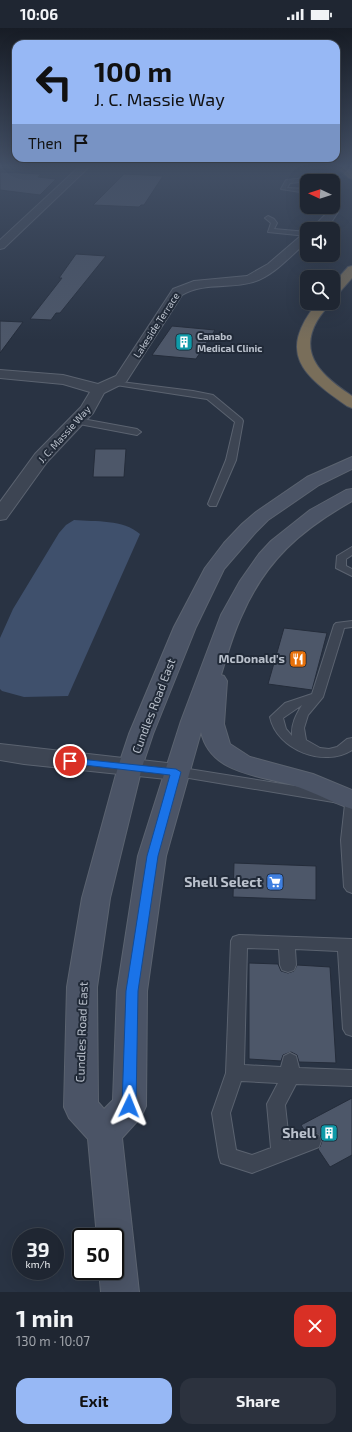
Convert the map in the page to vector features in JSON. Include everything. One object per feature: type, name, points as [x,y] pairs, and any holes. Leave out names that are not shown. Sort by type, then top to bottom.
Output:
[{"type":"highway","points":[[340,284],[352,270]]},
{"type":"highway","points":[[318,310],[309,320],[304,329],[302,350],[315,372],[326,383],[352,403]]},
{"type":"main road","name":"Cundles Road East","points":[[104,1133],[81,1107],[82,987],[96,898],[130,767],[141,734],[185,627],[215,568],[231,547],[262,516],[313,480],[352,462]]},
{"type":"main road","points":[[114,1228],[104,1133],[129,1106],[132,991],[152,856],[176,772],[231,615],[250,581],[266,558],[278,545],[306,521],[328,506],[352,494]]},
{"type":"main road","points":[[215,662],[216,681],[212,724],[215,740],[224,751],[233,759],[247,765],[303,780],[352,800]]},
{"type":"main road","points":[[119,1280],[120,1292]]},
{"type":"street","points":[[0,246],[23,224]]},
{"type":"street","name":"Lakeside Terrace","points":[[98,390],[116,383],[121,379],[177,292],[190,285],[242,281],[261,275],[300,241]]},
{"type":"street","points":[[0,374],[67,379],[85,384],[98,390]]},
{"type":"street","name":"J. C. Massie Way","points":[[0,515],[42,457],[77,422],[94,401],[98,390]]},
{"type":"street","points":[[0,752],[24,756],[176,772]]},
{"type":"lane","points":[[274,224],[270,231],[300,234]]},
{"type":"lane","points":[[116,383],[193,392],[210,397],[239,421],[231,460],[213,504]]},
{"type":"lane","points":[[77,422],[137,432]]},
{"type":"lane","points":[[352,550],[341,558],[341,568],[352,573]]},
{"type":"lane","points":[[304,744],[298,728],[302,715],[308,705],[318,697],[340,625],[352,624]]},
{"type":"lane","points":[[318,697],[302,700],[284,708],[276,718],[277,726],[282,735],[325,753],[336,752],[349,746],[352,742]]},
{"type":"lane","points":[[176,772],[352,800]]},
{"type":"lane","points":[[352,804],[348,840],[352,887]]},
{"type":"lane","points":[[312,1141],[252,1164],[228,1157],[221,1113],[235,1073],[238,941],[349,945],[352,1021]]},
{"type":"lane","points":[[287,943],[288,965]]},
{"type":"lane","points":[[235,1073],[290,1069],[352,1078]]},
{"type":"lane","points":[[281,1153],[276,1104],[290,1069]]},
{"type":"water","points":[[74,520],[109,522],[126,526],[140,534],[68,696],[24,697],[2,691],[0,689],[0,638],[13,609],[59,533],[66,525]]},
{"type":"building","points":[[76,254],[106,256],[60,313],[56,313],[51,320],[30,319],[62,278],[59,278]]},
{"type":"building","points":[[0,321],[23,322],[0,353]]},
{"type":"building","name":"Canabo Medical Clinic","points":[[172,326],[215,330],[196,359],[152,355]]},
{"type":"building","points":[[95,449],[126,449],[124,477],[93,477]]},
{"type":"building","name":"McDonald's","points":[[284,628],[327,633],[312,690],[268,684]]},
{"type":"building","name":"Shell Select","points":[[234,863],[316,866],[316,900],[233,897]]},
{"type":"building","points":[[249,963],[278,964],[281,971],[288,973],[294,971],[297,965],[330,967],[336,1063],[299,1062],[297,1055],[291,1052],[283,1055],[281,1061],[249,1059]]},
{"type":"building","name":"Shell","points":[[352,1098],[352,1155],[330,1167],[318,1149],[322,1141],[320,1135],[313,1131],[306,1133],[301,1125]]},
{"type":"place","name":"Canabo Medical Clinic","points":[[184,342]]},
{"type":"place","name":"McDonald's","points":[[298,659]]},
{"type":"place","name":"Shell Select","points":[[275,882]]},
{"type":"place","name":"Shell","points":[[329,1133]]},
{"type":"route","points":[[70,761],[176,772],[152,856],[132,991],[129,1106]]}]
